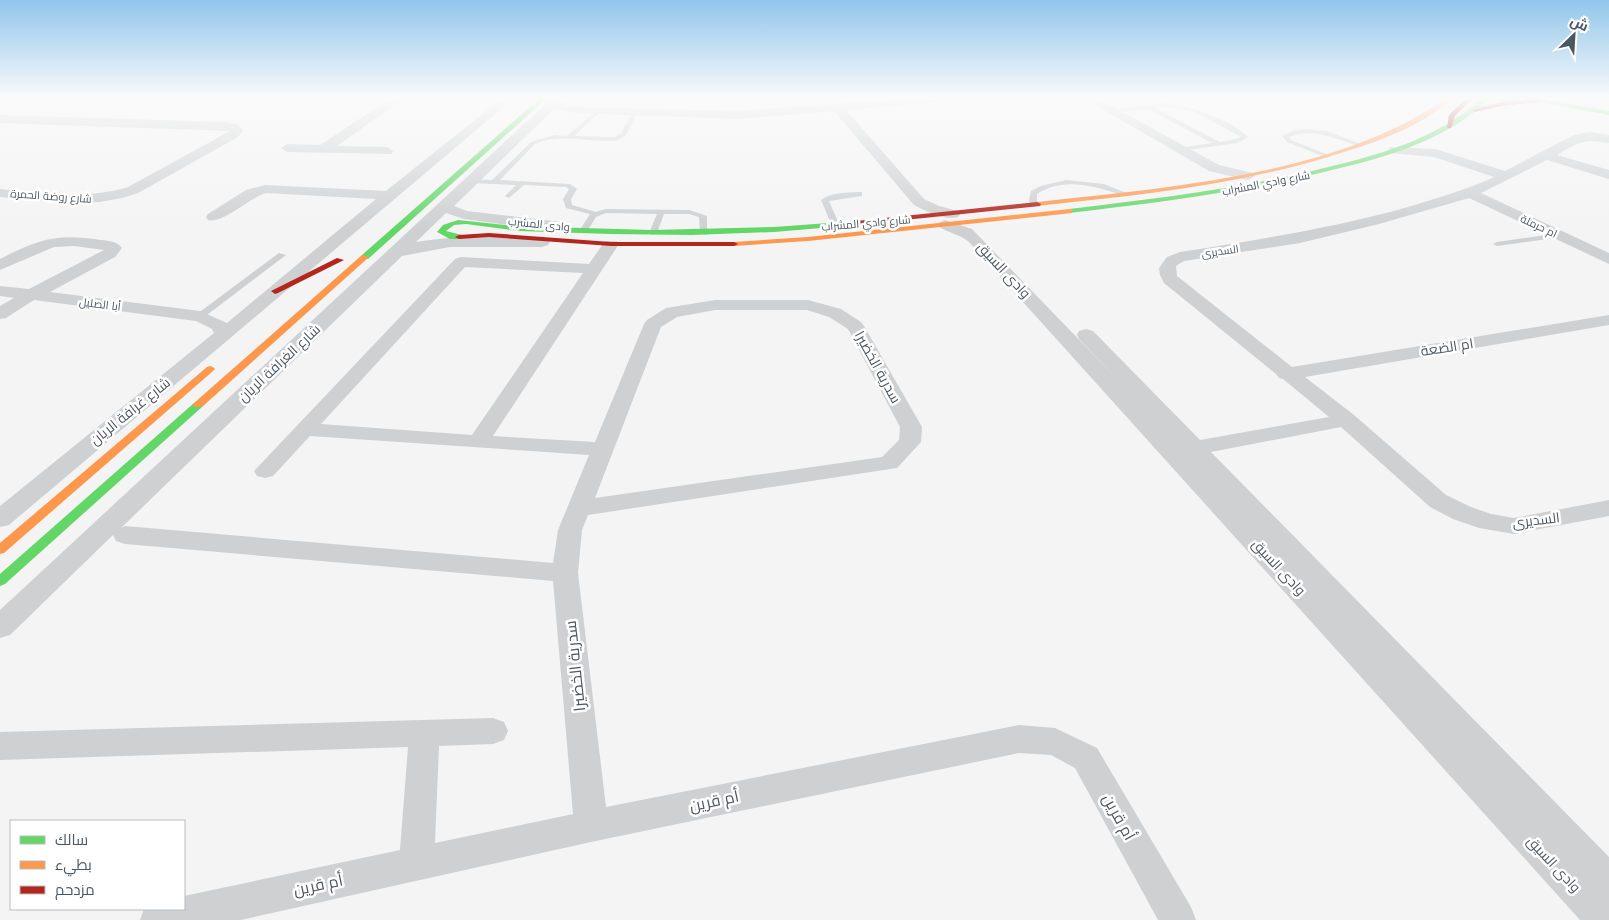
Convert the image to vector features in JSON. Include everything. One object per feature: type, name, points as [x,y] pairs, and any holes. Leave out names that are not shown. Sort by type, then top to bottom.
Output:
[{"type":"street","name":"شارع روضة الحمرة","points":[[0,193],[84,200],[119,195],[142,185],[220,142]]},
{"type":"street","points":[[323,149],[334,142]]},
{"type":"street","points":[[268,298],[391,196],[462,142]]},
{"type":"street","name":"شارع الغرافة الريان","points":[[0,627],[508,142]]},
{"type":"street","name":"شارع الغرافة الريان","points":[[0,581],[348,274],[471,181],[511,142]]},
{"type":"street","points":[[869,142],[919,202],[917,211],[907,219]]},
{"type":"street","points":[[1166,142],[1217,175],[1248,176]]},
{"type":"street","name":"شارع وادي المشراب","points":[[1248,176],[1327,156],[1368,142]]},
{"type":"street","points":[[1418,142],[1435,153]]},
{"type":"street","name":"شارع وادي المشراب","points":[[611,244],[490,235],[453,237],[443,235],[441,230],[448,225],[467,221],[513,228],[653,233],[836,226],[907,219],[989,220],[1169,200],[1218,192],[1315,173],[1418,142]]},
{"type":"street","name":"السديرى","points":[[1571,142],[1470,193],[1374,222],[1292,240],[1180,257],[1171,261],[1166,266],[1166,272],[1170,279],[1286,374],[1346,420],[1438,500],[1462,513],[1479,519],[1514,526],[1609,508]]},
{"type":"street","points":[[286,148],[386,151]]},
{"type":"street","points":[[1395,150],[1435,153],[1506,176]]},
{"type":"street","points":[[1546,156],[1609,175]]},
{"type":"street","name":"شارع وادي المشراب","points":[[394,253],[420,246],[443,243],[687,245],[760,242],[949,219],[1035,205],[1125,194],[1217,175]]},
{"type":"street","points":[[213,217],[251,193],[265,189],[391,196]]},
{"type":"street","name":"ام حرملة","points":[[1470,193],[1609,259]]},
{"type":"street","name":"وادى المشرب","points":[[448,198],[464,215],[634,233]]},
{"type":"street","name":"وادى السيق","points":[[919,202],[934,209],[975,239],[1606,874]]},
{"type":"street","name":"وادى السيق","points":[[989,220],[987,226],[991,236],[1605,920]]},
{"type":"street","points":[[0,265],[38,247],[56,241],[110,246],[114,248],[109,254],[31,295],[0,314]]},
{"type":"street","points":[[478,442],[611,244]]},
{"type":"street","points":[[348,274],[394,253]]},
{"type":"street","points":[[268,298],[343,257],[298,294]]},
{"type":"street","points":[[265,471],[461,262],[594,269]]},
{"type":"street","name":"أبا الصليل","points":[[0,291],[200,316],[224,314],[268,298]]},
{"type":"street","name":"شارع غرافة الريان","points":[[0,519],[210,358],[224,334],[268,298]]},
{"type":"street","name":"سدرية الخضيرا","points":[[578,508],[889,463],[910,442],[911,427],[855,326],[835,313],[808,305],[714,305],[672,312],[653,324],[578,508],[570,530],[565,573],[591,826]]},
{"type":"street","name":"أبا الصليل","points":[[200,316],[219,325],[224,334]]},
{"type":"street","name":"ام الضعة","points":[[1286,374],[1609,320]]},
{"type":"street","points":[[0,550],[189,388],[210,358]]},
{"type":"street","points":[[189,388],[210,358]]},
{"type":"street","points":[[1184,450],[1346,420]]},
{"type":"street","points":[[304,429],[602,449]]},
{"type":"street","points":[[125,535],[565,573]]},
{"type":"street","points":[[0,746],[493,731]]},
{"type":"street","points":[[417,864],[424,733]]},
{"type":"street","name":"أم قرين","points":[[158,920],[591,826],[1019,739],[1055,742],[1086,758],[1178,920]]},
{"type":"lane","points":[[494,182],[535,142]]},
{"type":"lane","points":[[1216,142],[1220,144]]},
{"type":"lane","points":[[1179,149],[1232,142]]},
{"type":"lane","points":[[1291,142],[1327,156]]},
{"type":"lane","points":[[1352,142],[1361,145]]},
{"type":"lane","points":[[471,181],[564,184],[571,186],[573,190],[567,199],[568,206],[596,214],[610,211],[700,214],[705,218],[704,232]]},
{"type":"lane","points":[[509,196],[522,182]]},
{"type":"lane","points":[[1035,205],[1033,200],[1034,193],[1042,187],[1056,184],[1091,184],[1109,187],[1125,194]]},
{"type":"lane","points":[[836,226],[825,200],[831,197],[859,194]]},
{"type":"lane","points":[[653,233],[661,212]]},
{"type":"lane","points":[[585,228],[596,214]]},
{"type":"lane","points":[[1496,244],[1560,235]]},
{"type":"lane","points":[[200,316],[282,255]]},
{"type":"traffic: fast","points":[[365,257],[495,142]]},
{"type":"traffic: fast","points":[[1069,211],[1168,199],[1267,183],[1352,163],[1417,142]]},
{"type":"traffic: fast","points":[[459,237],[453,237],[441,232],[452,223],[458,222],[515,229],[651,233],[733,231],[856,223]]},
{"type":"traffic: fast","points":[[0,581],[198,405]]},
{"type":"traffic: slow","points":[[1037,204],[1219,181],[1291,166],[1368,142]]},
{"type":"traffic: slow","points":[[734,244],[808,239],[1069,211]]},
{"type":"traffic: slow","points":[[198,405],[365,257]]},
{"type":"traffic: slow","points":[[0,550],[210,369]]},
{"type":"traffic: jam","points":[[856,223],[1037,204]]},
{"type":"traffic: jam","points":[[459,237],[489,235],[611,244],[734,244]]},
{"type":"traffic: jam","points":[[275,291],[340,260]]}]
